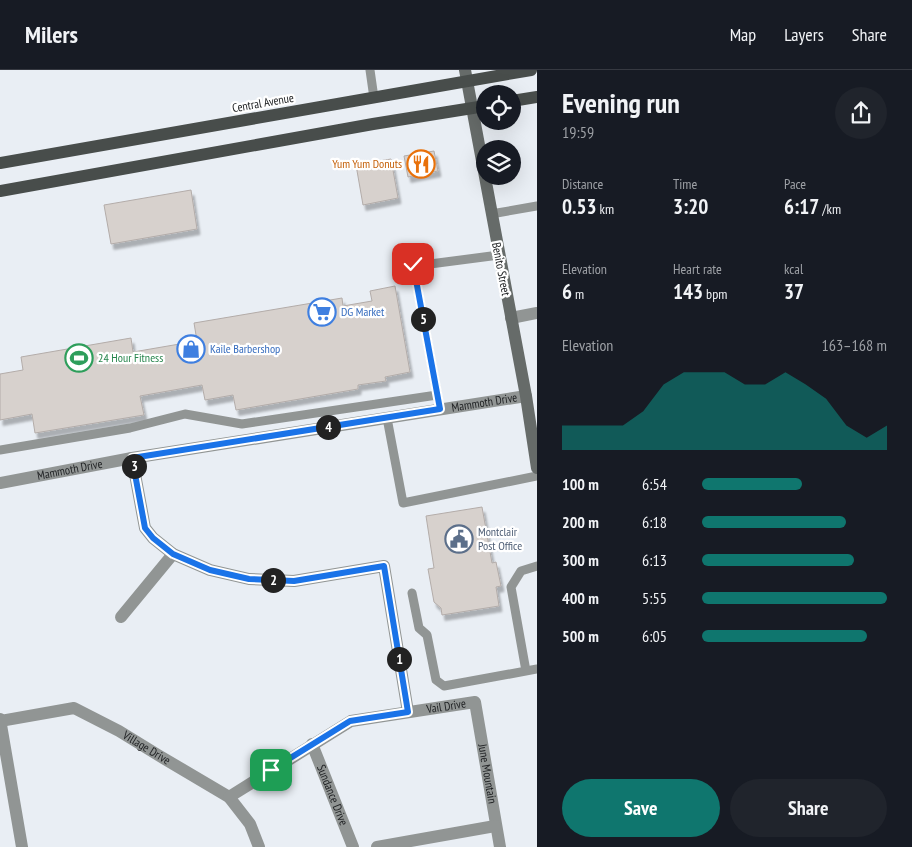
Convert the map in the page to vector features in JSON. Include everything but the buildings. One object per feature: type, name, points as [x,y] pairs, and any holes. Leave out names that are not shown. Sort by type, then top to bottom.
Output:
[{"type":"main road","name":"Central Avenue","points":[[0,163],[374,98],[466,76],[531,70]]},
{"type":"main road","points":[[521,100],[537,97]]},
{"type":"main road","points":[[0,191],[373,124],[476,107]]},
{"type":"street","name":"Benito Street","points":[[466,76],[476,100]]},
{"type":"street","name":"Benito Street","points":[[482,130],[491,214],[526,396],[537,468]]},
{"type":"street","points":[[511,318],[537,313]]},
{"type":"street","name":"Mammoth Drive","points":[[0,483],[132,458],[526,396]]},
{"type":"street","points":[[132,458],[145,528],[153,538],[173,554],[210,570],[249,579],[294,581],[384,566],[408,712]]},
{"type":"street","points":[[121,617],[173,554]]},
{"type":"street","name":"Vail Drive","points":[[229,797],[350,721],[475,702]]},
{"type":"street","name":"June Mountain","points":[[475,702],[500,847]]},
{"type":"street","name":"Village Drive","points":[[0,720],[74,708],[120,731],[158,756],[229,797],[250,824],[259,847]]},
{"type":"street","points":[[0,720],[22,847]]},
{"type":"street","name":"Sundance Drive","points":[[312,744],[353,847]]},
{"type":"street","points":[[377,847],[495,826]]},
{"type":"lane","points":[[370,70],[374,98]]},
{"type":"lane","points":[[491,214],[537,206]]},
{"type":"lane","points":[[440,409],[413,264],[430,264],[499,255]]},
{"type":"lane","points":[[0,450],[130,428],[185,414],[242,424],[437,395]]},
{"type":"lane","points":[[387,418],[403,503],[537,476]]},
{"type":"lane","points":[[526,671],[511,587],[521,571],[537,566]]},
{"type":"lane","points":[[412,593],[419,628],[427,635],[436,680],[444,686],[537,669]]},
{"type":"place","name":"Yum Yum Donuts","points":[[421,164]]},
{"type":"place","name":"DG Market","points":[[322,312]]},
{"type":"place","name":"Kaile Barbershop","points":[[191,349]]},
{"type":"place","name":"24 Hour Fitness","points":[[79,358]]},
{"type":"place","name":"Montclair Post Office","points":[[459,539]]},
{"type":"route","points":[[271,770],[350,721],[408,712],[384,566],[294,581],[249,579],[210,570],[173,554],[153,538],[145,528],[132,458],[440,409],[413,264]]}]
